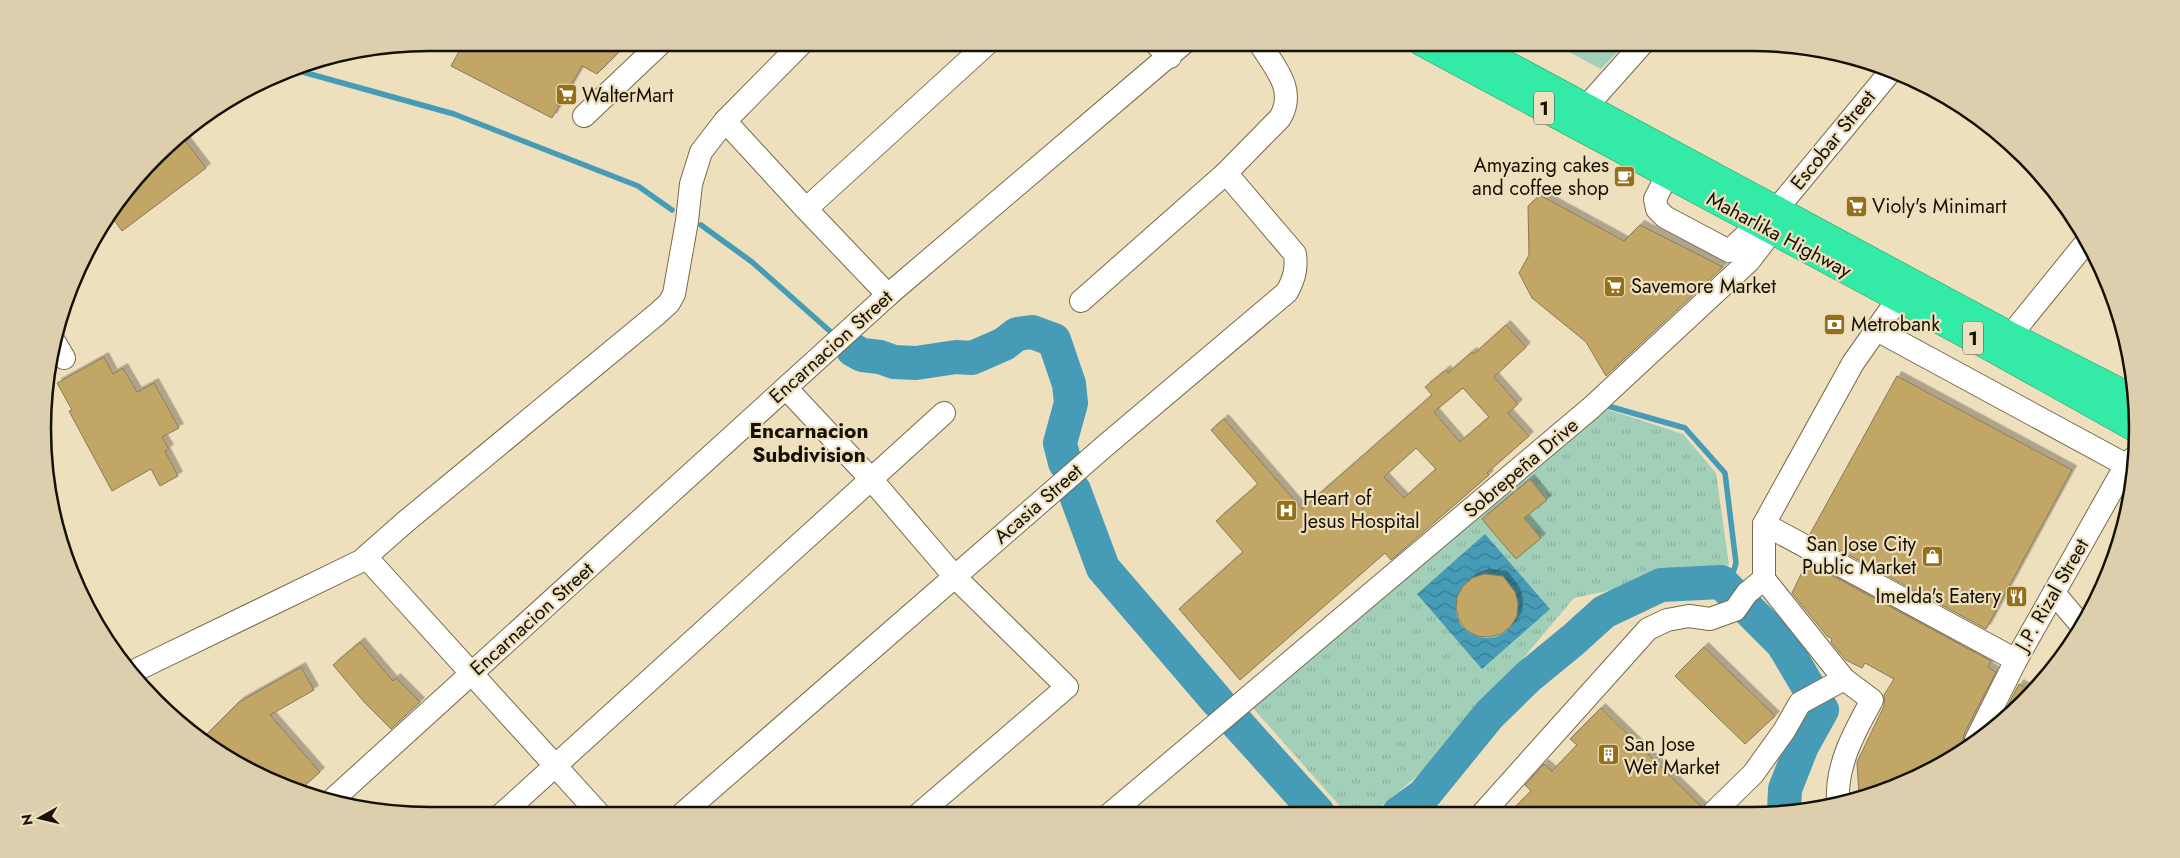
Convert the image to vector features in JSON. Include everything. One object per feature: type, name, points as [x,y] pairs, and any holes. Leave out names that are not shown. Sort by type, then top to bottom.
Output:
[{"type":"highway","name":"Maharlika Highway","points":[[1440,51],[1672,165],[1898,299],[1998,351],[2129,424]]},
{"type":"highway","name":"Maharlika Highway","points":[[1481,51],[1586,107],[1672,165]]},
{"type":"highway","name":"Maharlika Highway","points":[[1769,221],[2010,336],[2127,396]]},
{"type":"street","points":[[584,116],[653,51]]},
{"type":"street","points":[[138,669],[361,562],[669,303],[674,294],[694,172],[701,152],[726,121],[795,51]]},
{"type":"street","points":[[806,210],[979,51]]},
{"type":"street","name":"Encarnacion Street","points":[[337,795],[888,295],[1177,51]]},
{"type":"street","points":[[1082,301],[1226,173],[1270,130],[1286,108],[1287,95],[1282,80],[1264,51]]},
{"type":"street","points":[[1586,107],[1636,51]]},
{"type":"street","name":"Escobar Street","points":[[1769,221],[1887,76]]},
{"type":"street","points":[[726,121],[806,210],[888,295]]},
{"type":"street","points":[[1672,165],[1655,199],[1658,209],[1665,217],[1729,250],[1769,221]]},
{"type":"street","name":"Acasia Street","points":[[690,807],[1106,445],[1287,292],[1297,267],[1295,254],[1226,173]]},
{"type":"street","name":"Sobrepeña Drive","points":[[1118,807],[1592,407],[1748,261],[1769,221]]},
{"type":"street","points":[[2010,336],[2082,247]]},
{"type":"street","points":[[1488,807],[1648,629],[1667,620],[1690,616],[1710,619],[1748,594],[1764,524],[1853,363],[1898,299]]},
{"type":"street","points":[[1877,330],[2128,458]]},
{"type":"street","points":[[786,388],[871,479],[955,577],[1067,687],[927,807]]},
{"type":"street","points":[[510,807],[944,413]]},
{"type":"street","name":"J.P. Rizal Street","points":[[1982,728],[2016,660],[2127,467]]},
{"type":"street","points":[[1764,524],[2016,660]]},
{"type":"street","points":[[366,557],[593,807]]},
{"type":"street","points":[[2054,593],[2077,620]]},
{"type":"street","points":[[1748,594],[1836,684],[1872,700],[1850,742],[1840,779],[1838,796]]},
{"type":"street","points":[[1719,807],[1753,774],[1779,738],[1800,703],[1836,684]]},
{"type":"green space","points":[[1567,51],[1618,51],[1601,69]]},
{"type":"green space","points":[[1606,409],[1683,434],[1716,473],[1729,565],[1574,598],[1440,757],[1380,807],[1341,807],[1253,708]]},
{"type":"water","points":[[1485,534],[1550,609],[1482,669],[1417,594]],"holes":[[[1472,578],[1515,592],[1517,601],[1514,620],[1504,633],[1496,637],[1487,638],[1477,636],[1461,625],[1457,617],[1457,601],[1460,592]]]},
{"type":"building","points":[[459,51],[620,51],[597,74],[582,66],[552,118],[451,66]]},
{"type":"building","points":[[185,141],[206,168],[122,231],[115,219],[145,180]]},
{"type":"building","name":"Savemore Market","points":[[1540,195],[1624,241],[1640,225],[1723,267],[1606,376],[1586,342],[1532,298],[1519,273],[1529,255],[1528,206]]},
{"type":"building","points":[[1506,325],[1526,347],[1494,377],[1518,404],[1508,413],[1529,436],[1487,473],[1489,475],[1391,560],[1385,553],[1240,680],[1179,609],[1243,552],[1216,521],[1258,484],[1211,430],[1224,419],[1302,509],[1432,395],[1425,387],[1446,370],[1448,373],[1472,352],[1474,354]],"holes":[[[1463,388],[1489,417],[1460,442],[1434,412]],[[1416,448],[1436,469],[1404,498],[1384,477]]]},
{"type":"building","points":[[104,357],[113,374],[123,368],[137,392],[154,383],[179,428],[162,437],[169,449],[165,451],[178,476],[160,486],[151,469],[112,491],[69,411],[72,410],[57,383]]},
{"type":"building","points":[[1897,376],[2072,470],[1986,629],[1810,534]]},
{"type":"building","points":[[1530,479],[1547,500],[1524,518],[1541,538],[1516,559],[1482,519]]},
{"type":"building","points":[[1807,562],[1991,661],[1988,667],[1996,672],[1964,734],[1963,741],[1918,768],[1859,791],[1857,762],[1884,706],[1884,695],[1894,679],[1865,663],[1862,668],[1846,660],[1831,642],[1832,639],[1827,636],[1792,593]]},
{"type":"building","points":[[1484,574],[1503,576],[1515,592],[1518,603],[1517,616],[1511,626],[1501,634],[1490,637],[1477,636],[1466,630],[1459,620],[1456,609],[1457,597],[1463,586],[1472,578]]},
{"type":"building","points":[[360,642],[393,681],[396,678],[420,702],[391,729],[365,703],[333,665]]},
{"type":"building","points":[[1704,647],[1775,716],[1745,744],[1675,676]]},
{"type":"building","points":[[301,667],[314,690],[270,715],[320,772],[305,786],[262,768],[207,734],[239,702]]},
{"type":"building","points":[[2019,684],[2026,688],[2018,696],[2007,706]]},
{"type":"building","name":"San Jose Wet Market","points":[[1601,708],[1702,807],[1515,807],[1531,791],[1525,785],[1544,764],[1552,771],[1577,745],[1570,739]]},
{"type":"waterway","points":[[304,72],[454,114],[638,186],[672,210]]},
{"type":"waterway","points":[[701,225],[752,262],[832,333]]},
{"type":"waterway","points":[[853,350],[862,355],[880,357],[894,362],[916,363],[956,357],[972,358],[1004,344],[1017,334],[1032,332],[1054,340],[1069,384],[1071,403],[1060,443],[1065,463]]},
{"type":"waterway","points":[[1608,406],[1685,428],[1725,473],[1736,563],[1728,590]]},
{"type":"waterway","points":[[1074,490],[1103,568],[1218,702]]},
{"type":"waterway","points":[[1407,807],[1424,795],[1489,715],[1529,676],[1604,612],[1661,585],[1721,582],[1783,644],[1822,710],[1802,746],[1785,789],[1784,805]]},
{"type":"waterway","points":[[1235,721],[1313,807]]},
{"type":"place","name":"WalterMart","points":[[566,95]]},
{"type":"place","name":"Amyazing cakes and coffee shop","points":[[1625,176]]},
{"type":"place","name":"Violy's Minimart","points":[[1856,206]]},
{"type":"place","name":"Savemore Market","points":[[1615,286]]},
{"type":"place","name":"Metrobank","points":[[1835,324]]},
{"type":"place","name":"Heart of Jesus Hospital","points":[[1287,510]]},
{"type":"place","name":"San Jose City Public Market","points":[[1932,556]]},
{"type":"place","name":"Imelda's Eatery","points":[[2017,596]]},
{"type":"place","name":"San Jose Wet Market","points":[[1608,755]]},
{"type":"district","name":"Encarnacion Subdivision","points":[[809,443]]}]
